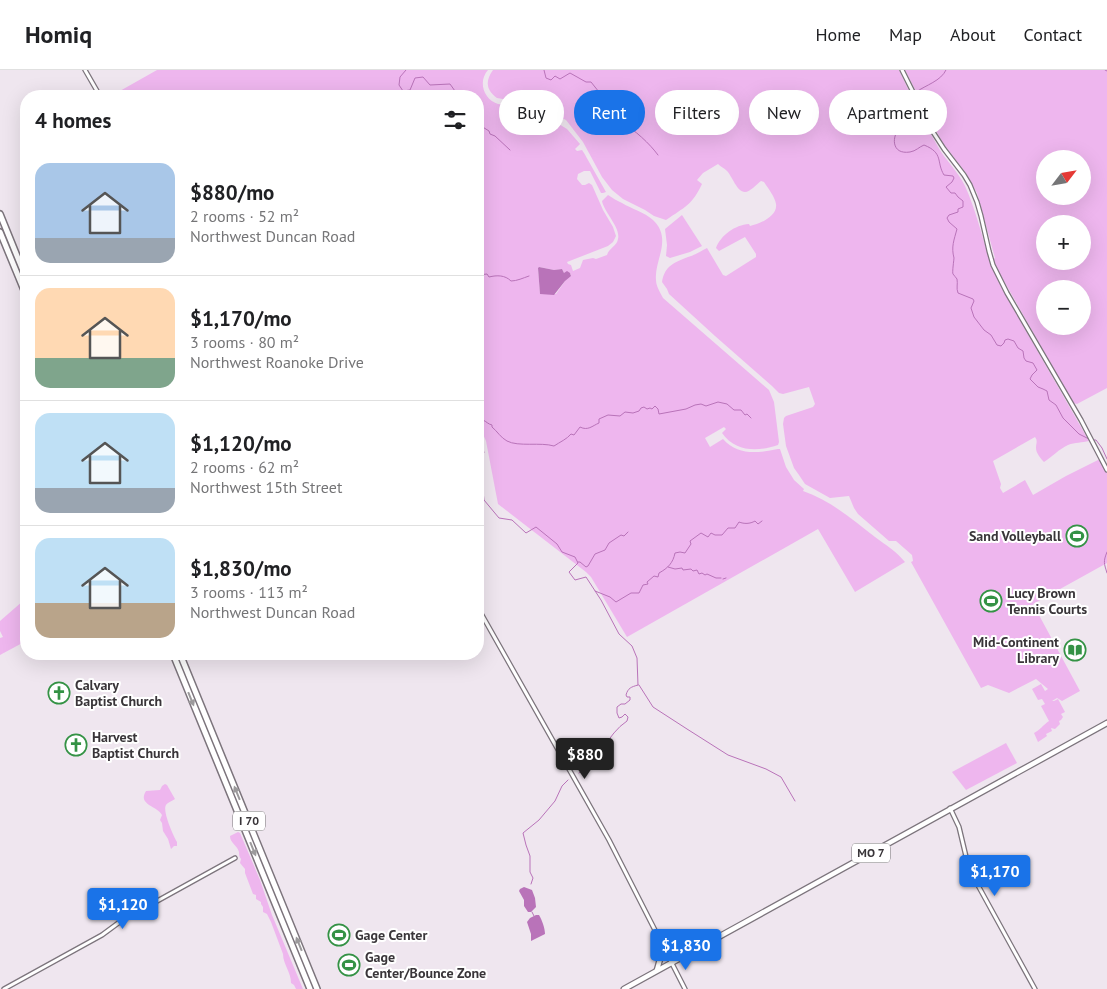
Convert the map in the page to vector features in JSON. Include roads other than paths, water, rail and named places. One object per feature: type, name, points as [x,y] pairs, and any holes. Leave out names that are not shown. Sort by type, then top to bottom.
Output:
[{"type":"highway","points":[[0,214],[20,263]]},
{"type":"highway","points":[[0,232],[20,280]]},
{"type":"highway","name":"I 70","points":[[175,660],[310,989]]},
{"type":"highway","name":"I 70","points":[[182,660],[317,989]]},
{"type":"main road","name":"MO 7","points":[[624,989],[1107,722]]},
{"type":"main road","points":[[657,970],[662,952],[660,941]]},
{"type":"street","points":[[85,70],[97,90]]},
{"type":"street","points":[[902,70],[933,132],[970,185],[977,202],[993,265],[1007,293],[1081,420],[1107,470]]},
{"type":"street","points":[[484,619],[609,840],[686,989]]},
{"type":"street","points":[[950,808],[959,827],[969,869],[1035,989]]},
{"type":"street","points":[[4,989],[235,858]]},
{"type":"waterway","points":[[402,90],[399,85],[400,77],[406,70]]},
{"type":"waterway","points":[[544,70],[546,78],[551,80],[555,76],[560,79],[570,73],[586,82],[591,82],[599,92],[612,98],[622,118],[622,123],[632,129],[658,155]]},
{"type":"waterway","points":[[920,90],[937,80],[946,70]]},
{"type":"waterway","points":[[410,90],[415,78],[423,77],[430,85],[450,84],[454,90]]},
{"type":"waterway","points":[[484,128],[510,150]]},
{"type":"waterway","points":[[896,135],[894,139],[896,148],[899,151],[910,152],[924,145],[937,155],[944,175],[953,176],[954,178],[946,187],[963,201],[963,207],[947,218],[957,229],[953,247],[953,275],[957,279],[958,293],[973,299],[971,308],[974,317],[984,330],[991,335],[997,345],[1001,346],[1008,339],[1014,341],[1018,348],[1023,351],[1026,361],[1033,363],[1037,370],[1030,379],[1038,387],[1047,391],[1049,400],[1056,405],[1063,418],[1079,434],[1089,439]]},
{"type":"waterway","points":[[484,274],[487,274],[489,277],[501,276],[511,281],[529,276]]},
{"type":"waterway","points":[[484,421],[492,425],[503,438],[512,443],[554,446],[571,434],[574,435],[580,427],[590,428],[599,423],[599,419],[608,415],[620,416],[625,412],[633,413],[644,407],[652,409],[655,406],[659,414],[686,409],[695,405],[701,404],[706,406],[718,402],[727,404],[734,410],[741,410],[751,418]]},
{"type":"waterway","points":[[1094,440],[1102,448],[1107,459]]},
{"type":"waterway","points":[[484,500],[499,518],[512,520],[526,533],[536,527],[557,544],[562,552],[575,557],[578,563],[569,572],[575,580],[586,577],[619,634],[632,646],[637,658],[638,685]]},
{"type":"waterway","points":[[595,591],[610,597],[616,602],[631,593],[639,593],[643,585],[648,584],[647,582],[654,576],[658,577],[659,573],[670,565],[675,553],[685,553],[691,544],[690,541],[701,533],[708,537],[711,533],[722,535],[728,528],[735,528],[739,522],[751,523],[755,521],[758,524],[762,521]]},
{"type":"waterway","points":[[578,562],[586,567],[588,566],[595,554],[605,550],[609,543],[628,532]]},
{"type":"waterway","points":[[1107,552],[1104,562],[1107,573]]},
{"type":"waterway","points":[[668,567],[697,570],[699,574],[702,573],[721,578]]},
{"type":"waterway","points":[[579,773],[593,762],[614,733],[627,721],[628,717],[625,714],[619,718],[617,707],[630,700],[630,697],[626,695],[628,691],[638,685]]},
{"type":"waterway","points":[[639,685],[653,707],[728,755],[766,769],[781,777],[795,801]]},
{"type":"waterway","points":[[531,884],[533,878],[530,872],[530,856],[523,833],[539,820],[555,801],[562,786],[568,780]]},
{"type":"waterway","points":[[532,912],[534,916]]},
{"type":"place","name":"Sand Volleyball","points":[[1077,536]]},
{"type":"place","name":"Lucy Brown Tennis Courts","points":[[991,601]]},
{"type":"place","name":"Mid-Continent Library","points":[[1075,650]]},
{"type":"place","name":"Calvary Baptist Church","points":[[59,693]]},
{"type":"place","name":"Harvest Baptist Church","points":[[76,745]]},
{"type":"place","name":"Gage Center","points":[[339,935]]},
{"type":"place","name":"Gage Center/Bounce Zone","points":[[349,965]]}]
